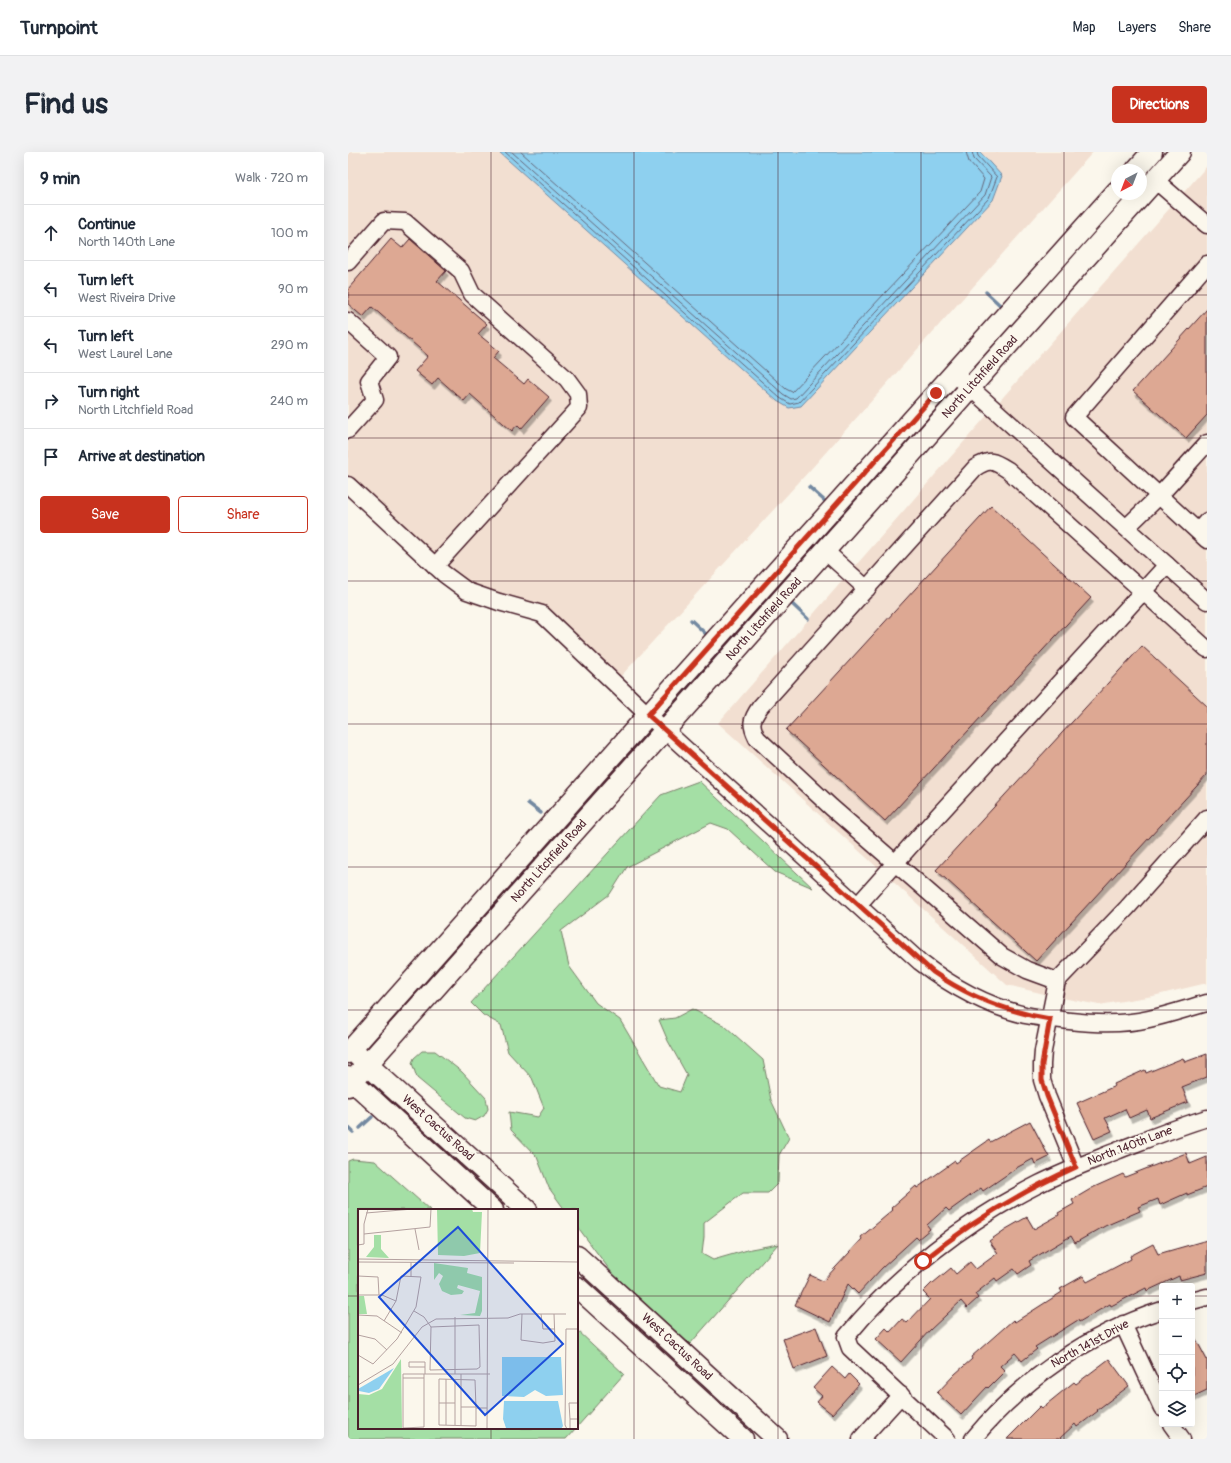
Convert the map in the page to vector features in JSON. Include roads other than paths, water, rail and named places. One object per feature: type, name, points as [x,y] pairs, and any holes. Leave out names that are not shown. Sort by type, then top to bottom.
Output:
[{"type":"main road","points":[[1141,164],[1152,152]]},
{"type":"main road","name":"North Litchfield Road","points":[[350,1082],[368,1065],[1180,152]]},
{"type":"main road","name":"North Litchfield Road","points":[[349,1050],[1111,198]]},
{"type":"main road","name":"West Cactus Road","points":[[349,1050],[368,1065],[526,1209]]},
{"type":"main road","name":"West Cactus Road","points":[[350,1082],[492,1209]]},
{"type":"main road","name":"West Cactus Road","points":[[578,1257],[777,1439]]},
{"type":"main road","name":"West Cactus Road","points":[[578,1288],[743,1439]]},
{"type":"street","points":[[1155,180],[1207,225]]},
{"type":"street","points":[[348,262],[384,220],[405,222],[461,272],[472,294],[567,379],[578,394],[579,408],[435,566]]},
{"type":"street","points":[[1204,531],[1159,496],[1074,417],[1207,264]]},
{"type":"street","points":[[348,321],[388,357],[369,381],[375,400],[348,430]]},
{"type":"street","points":[[954,373],[1207,601]]},
{"type":"street","points":[[1126,528],[1159,496],[1207,443]]},
{"type":"street","points":[[1057,981],[1027,970],[1002,956],[832,807],[757,738],[752,727],[753,718],[760,707],[866,589],[975,468],[984,461],[995,462],[1008,470],[1207,649]]},
{"type":"street","points":[[348,485],[435,566],[467,591],[542,614],[648,715],[920,962],[946,981],[979,999],[1018,1012],[1050,1019],[1111,1024],[1148,1019],[1207,1003]]},
{"type":"street","points":[[825,551],[866,589]]},
{"type":"street","points":[[858,905],[1167,565]]},
{"type":"street","points":[[1076,1167],[1042,1080],[1042,1064],[1057,981],[1127,908],[1207,818]]},
{"type":"street","name":"North 140th Lane","points":[[901,1395],[850,1348],[846,1337],[901,1278],[964,1229],[1038,1184],[1076,1167],[1181,1126],[1207,1118]]},
{"type":"street","points":[[1195,1300],[1207,1297]]},
{"type":"street","name":"North 141st Drive","points":[[973,1439],[986,1423],[1045,1370],[1078,1348],[1123,1324],[1159,1311]]},
{"type":"street","points":[[1123,1324],[1159,1402]]},
{"type":"street","points":[[861,1439],[901,1395],[947,1439]]},
{"type":"street","points":[[1172,1427],[1182,1439]]},
{"type":"water","points":[[499,152],[980,152],[1002,176],[993,200],[801,406],[789,408],[777,401]]},
{"type":"waterway","points":[[986,292],[1001,306]]},
{"type":"waterway","points":[[809,487],[826,502]]},
{"type":"waterway","points":[[791,603],[808,619]]},
{"type":"waterway","points":[[691,620],[707,635]]},
{"type":"waterway","points":[[528,803],[541,813]]},
{"type":"waterway","points":[[360,1128],[372,1117]]},
{"type":"waterway","points":[[348,1127],[353,1132]]}]
